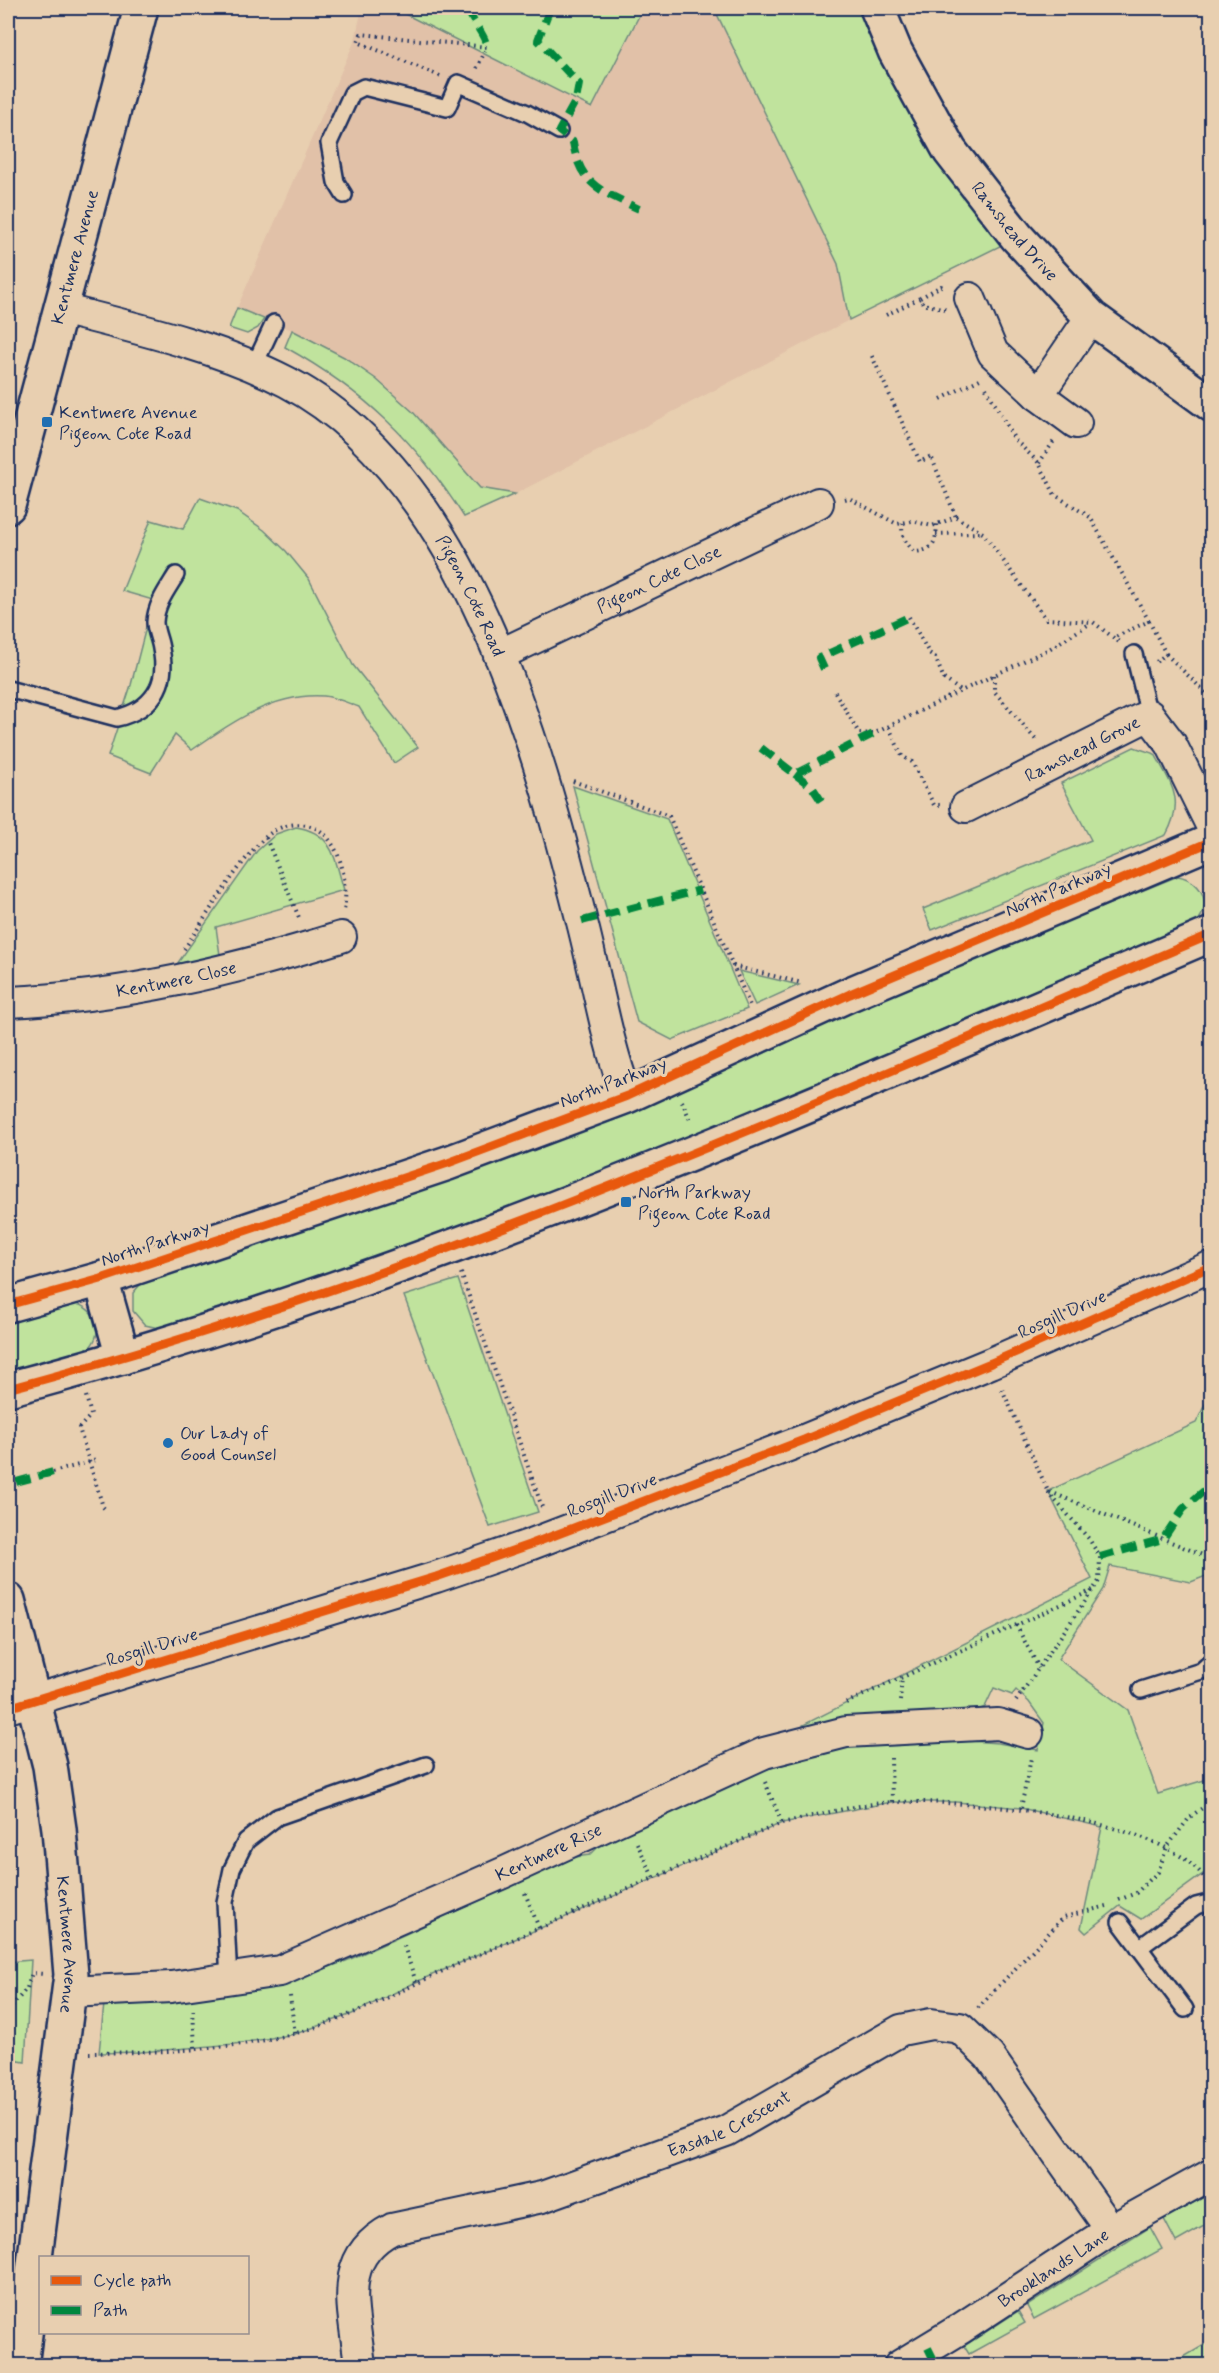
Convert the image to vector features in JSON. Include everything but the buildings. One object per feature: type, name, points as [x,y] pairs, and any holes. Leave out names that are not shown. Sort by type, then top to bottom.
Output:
[{"type":"street","name":"Kentmere Avenue","points":[[8,506],[141,8]]},
{"type":"street","name":"Ramshead Drive","points":[[877,8],[895,51],[950,151],[1017,237],[1091,317],[1212,405]]},
{"type":"street","points":[[959,304],[993,353],[1038,395],[1076,423]]},
{"type":"street","name":"Pigeon Cote Road","points":[[61,309],[254,366],[288,383],[325,405],[373,446],[415,497],[454,560],[500,655],[546,788],[627,1096]]},
{"type":"street","points":[[1038,395],[1091,317]]},
{"type":"street","name":"Pigeon Cote Close","points":[[500,655],[818,503]]},
{"type":"street","name":"Ramshead Grove","points":[[966,807],[1149,715],[1171,744],[1212,826]]},
{"type":"street","name":"North Parkway","points":[[8,1305],[101,1279],[448,1163],[627,1096],[817,1010],[1212,841]]},
{"type":"street","points":[[8,1389],[123,1357],[453,1247],[702,1150],[1212,934]]},
{"type":"street","name":"Kentmere Close","points":[[8,1002],[68,999],[159,984],[254,964],[340,937]]},
{"type":"street","name":"Rosgill Drive","points":[[21,1704],[436,1577],[552,1536],[804,1440],[991,1363],[1212,1266]]},
{"type":"street","name":"North Parkway","points":[[101,1279],[123,1357]]},
{"type":"street","name":"Kentmere Avenue","points":[[8,1599],[21,1704],[50,1766],[59,1829],[70,1984],[63,2053],[21,2366]]},
{"type":"street","name":"Kentmere Rise","points":[[70,1984],[192,1984],[229,1980],[286,1968],[515,1868],[755,1758],[846,1732],[998,1724],[1028,1733]]},
{"type":"street","name":"Easdale Crescent","points":[[360,2366],[352,2282],[355,2265],[363,2250],[376,2238],[392,2229],[542,2197],[726,2131],[901,2030],[931,2024],[960,2028]]},
{"type":"street","points":[[960,2028],[989,2056],[1111,2230]]},
{"type":"street","name":"Brooklands Lane","points":[[899,2366],[960,2330],[1111,2230],[1212,2174]]},
{"type":"lane","points":[[344,195],[336,182],[329,143],[352,93],[364,87],[447,108],[462,85],[527,113],[559,131]]},
{"type":"lane","points":[[254,366],[274,323]]},
{"type":"lane","points":[[8,689],[117,718],[145,707],[158,692],[162,682],[162,651],[155,624],[157,611],[176,575]]},
{"type":"lane","points":[[1134,654],[1149,715]]},
{"type":"lane","points":[[1141,1690],[1201,1671],[1212,1661]]},
{"type":"lane","points":[[229,1980],[225,1902],[232,1869],[246,1841],[277,1817],[426,1765]]},
{"type":"lane","points":[[1139,1948],[1196,1906],[1212,1902]]},
{"type":"lane","points":[[1120,1922],[1185,2009]]},
{"type":"path","points":[[361,34],[487,47],[462,85],[358,42],[361,34]]},
{"type":"path","points":[[886,315],[941,286]]},
{"type":"path","points":[[920,298],[923,304],[959,304]]},
{"type":"path","points":[[872,356],[920,462],[931,456],[956,517],[983,533],[1046,619],[1093,622],[1134,654]]},
{"type":"path","points":[[977,369],[1015,440],[1039,463],[1055,495],[1090,517],[1149,621],[1113,638]]},
{"type":"path","points":[[941,399],[981,378]]},
{"type":"path","points":[[1039,463],[1053,443]]},
{"type":"path","points":[[818,503],[849,498],[897,524],[938,524],[956,517]]},
{"type":"path","points":[[903,523],[901,530],[907,545],[915,552],[928,550],[936,542],[938,524]]},
{"type":"path","points":[[936,534],[983,533]]},
{"type":"path","points":[[909,617],[929,653],[935,657],[944,679],[961,691]]},
{"type":"path","points":[[835,692],[858,733],[873,734],[1049,649],[1093,622]]},
{"type":"path","points":[[1166,654],[1212,699]]},
{"type":"path","points":[[994,675],[994,690],[1054,762]]},
{"type":"path","points":[[889,727],[902,756],[912,762],[934,805],[966,807]]},
{"type":"path","points":[[546,788],[572,781],[669,816],[762,1035]]},
{"type":"path","points":[[159,984],[254,849],[273,831],[296,824],[312,826],[330,840],[348,890],[340,937]]},
{"type":"path","points":[[266,838],[312,946]]},
{"type":"path","points":[[733,966],[806,984],[817,1010]]},
{"type":"path","points":[[672,1077],[702,1150]]},
{"type":"path","points":[[453,1247],[552,1536]]},
{"type":"path","points":[[991,1363],[1048,1491],[1089,1539],[1100,1557],[1099,1581],[998,1724]]},
{"type":"path","points":[[79,1370],[91,1415],[79,1428],[103,1507],[107,1511]]},
{"type":"path","points":[[53,1472],[97,1460]]},
{"type":"path","points":[[1048,1491],[1212,1559]]},
{"type":"path","points":[[841,1705],[1093,1590]]},
{"type":"path","points":[[1016,1625],[1039,1668]]},
{"type":"path","points":[[890,1728],[892,1802]]},
{"type":"path","points":[[1021,1808],[1033,1745],[1028,1733]]},
{"type":"path","points":[[755,1758],[782,1823]]},
{"type":"path","points":[[960,2028],[1064,1917],[1108,1905],[1136,1893],[1158,1872],[1167,1847],[1190,1817],[1212,1801]]},
{"type":"path","points":[[63,2053],[141,2052],[195,2048],[295,2034],[352,2014],[653,1877],[782,1823],[892,1802],[957,1802],[1021,1808],[1136,1834],[1167,1847],[1204,1876],[1212,1889]]},
{"type":"path","points":[[625,1818],[653,1877]]},
{"type":"path","points":[[515,1868],[539,1928]]},
{"type":"path","points":[[394,1921],[416,1983]]},
{"type":"path","points":[[286,1968],[295,2034]]},
{"type":"path","points":[[8,2011],[27,1988],[32,1973],[70,1984]]},
{"type":"path","points":[[192,1984],[195,2048]]},
{"type":"shaded area","points":[[362,8],[714,8],[838,264],[849,320],[515,494],[480,489],[413,412],[376,379],[344,357],[292,330],[237,308],[355,40]]},
{"type":"green space","points":[[393,8],[643,8],[592,108]]},
{"type":"green space","points":[[714,8],[860,8],[872,40],[904,102],[941,160],[1002,245],[849,320],[838,264]]},
{"type":"green space","points":[[237,308],[264,319],[258,328],[247,334],[229,328]]},
{"type":"green space","points":[[292,330],[344,357],[376,379],[413,412],[480,488],[515,494],[464,517],[427,465],[386,420],[340,381],[285,347]]},
{"type":"green space","points":[[200,498],[237,511],[264,530],[286,551],[309,579],[353,665],[418,747],[394,763],[359,707],[324,696],[306,696],[288,699],[254,711],[192,750],[175,735],[151,773],[108,756],[131,685],[153,600],[122,591],[151,520],[183,529]]},
{"type":"green space","points":[[1134,747],[1155,754],[1171,784],[1175,812],[1166,835],[932,930],[923,909],[1091,840],[1061,783]]},
{"type":"green space","points":[[573,786],[667,819],[747,1009],[672,1040],[637,1022]]},
{"type":"green space","points":[[296,827],[309,830],[325,841],[334,858],[344,890],[216,927],[220,955],[177,964],[257,851],[276,834]]},
{"type":"green space","points":[[1178,876],[1194,883],[1203,896],[1203,911],[1193,926],[989,1009],[767,1107],[476,1222],[163,1329],[145,1325],[133,1311],[133,1293],[145,1279],[746,1058],[970,961]]},
{"type":"green space","points":[[739,971],[799,985],[755,1005]]},
{"type":"green space","points":[[458,1279],[538,1512],[490,1527],[404,1296]]},
{"type":"green space","points":[[72,1303],[88,1310],[93,1315],[97,1329],[92,1344],[86,1351],[12,1374],[8,1364],[8,1321]]},
{"type":"green space","points":[[1210,1394],[1211,1574],[1191,1582],[1110,1566],[1103,1589],[1058,1659],[1128,1710],[1158,1794],[1211,1778],[1211,1868],[1141,1919],[1120,1906],[1086,1933],[1081,1928],[1102,1827],[1021,1808],[956,1802],[892,1802],[782,1823],[416,1982],[352,2014],[295,2034],[235,2044],[99,2053],[104,2004],[244,1992],[284,1983],[346,1961],[575,1857],[590,1855],[600,1845],[756,1772],[857,1744],[944,1739],[998,1743],[1038,1750],[1044,1723],[1029,1702],[1016,1690],[1012,1695],[994,1688],[985,1707],[967,1715],[899,1714],[855,1719],[805,1730],[803,1725],[1092,1579],[1048,1491],[1196,1423]]},
{"type":"green space","points":[[31,1960],[25,2062],[8,2059],[8,1962]]},
{"type":"green space","points":[[1211,2193],[1211,2222],[1176,2242],[1164,2219]]},
{"type":"green space","points":[[1150,2227],[1162,2249],[1034,2319],[1027,2306]]},
{"type":"green space","points":[[1018,2311],[1025,2323],[969,2354],[964,2346]]},
{"type":"green space","points":[[1211,2341],[1211,2365],[1170,2365]]},
{"type":"marked path","points":[[468,8],[487,47]]},
{"type":"marked path","points":[[550,8],[538,40],[579,84],[576,100],[559,131],[573,142],[581,169],[595,186],[639,209]]},
{"type":"marked path","points":[[824,669],[819,658],[909,617]]},
{"type":"marked path","points":[[761,748],[795,774],[873,734]]},
{"type":"marked path","points":[[795,774],[812,787],[824,805]]},
{"type":"marked path","points":[[582,921],[700,890]]},
{"type":"marked path","points":[[16,1482],[53,1472]]},
{"type":"marked path","points":[[1100,1557],[1163,1539],[1183,1509],[1212,1484]]},
{"type":"marked path","points":[[928,2348],[937,2366]]},
{"type":"cycle path","points":[[8,1305],[101,1279],[448,1163],[627,1096],[850,994],[1212,841]]},
{"type":"cycle path","points":[[8,1389],[163,1345],[316,1295],[468,1241],[767,1123],[1212,934]]},
{"type":"cycle path","points":[[8,1708],[436,1577],[529,1545],[804,1440],[991,1363],[1212,1266]]},
{"type":"place","name":"Kentmere Avenue Pigeon Cote Road","points":[[47,422]]},
{"type":"place","name":"North Parkway Pigeon Cote Road","points":[[626,1202]]},
{"type":"place","name":"Our Lady of Good Counsel","points":[[168,1443]]}]
